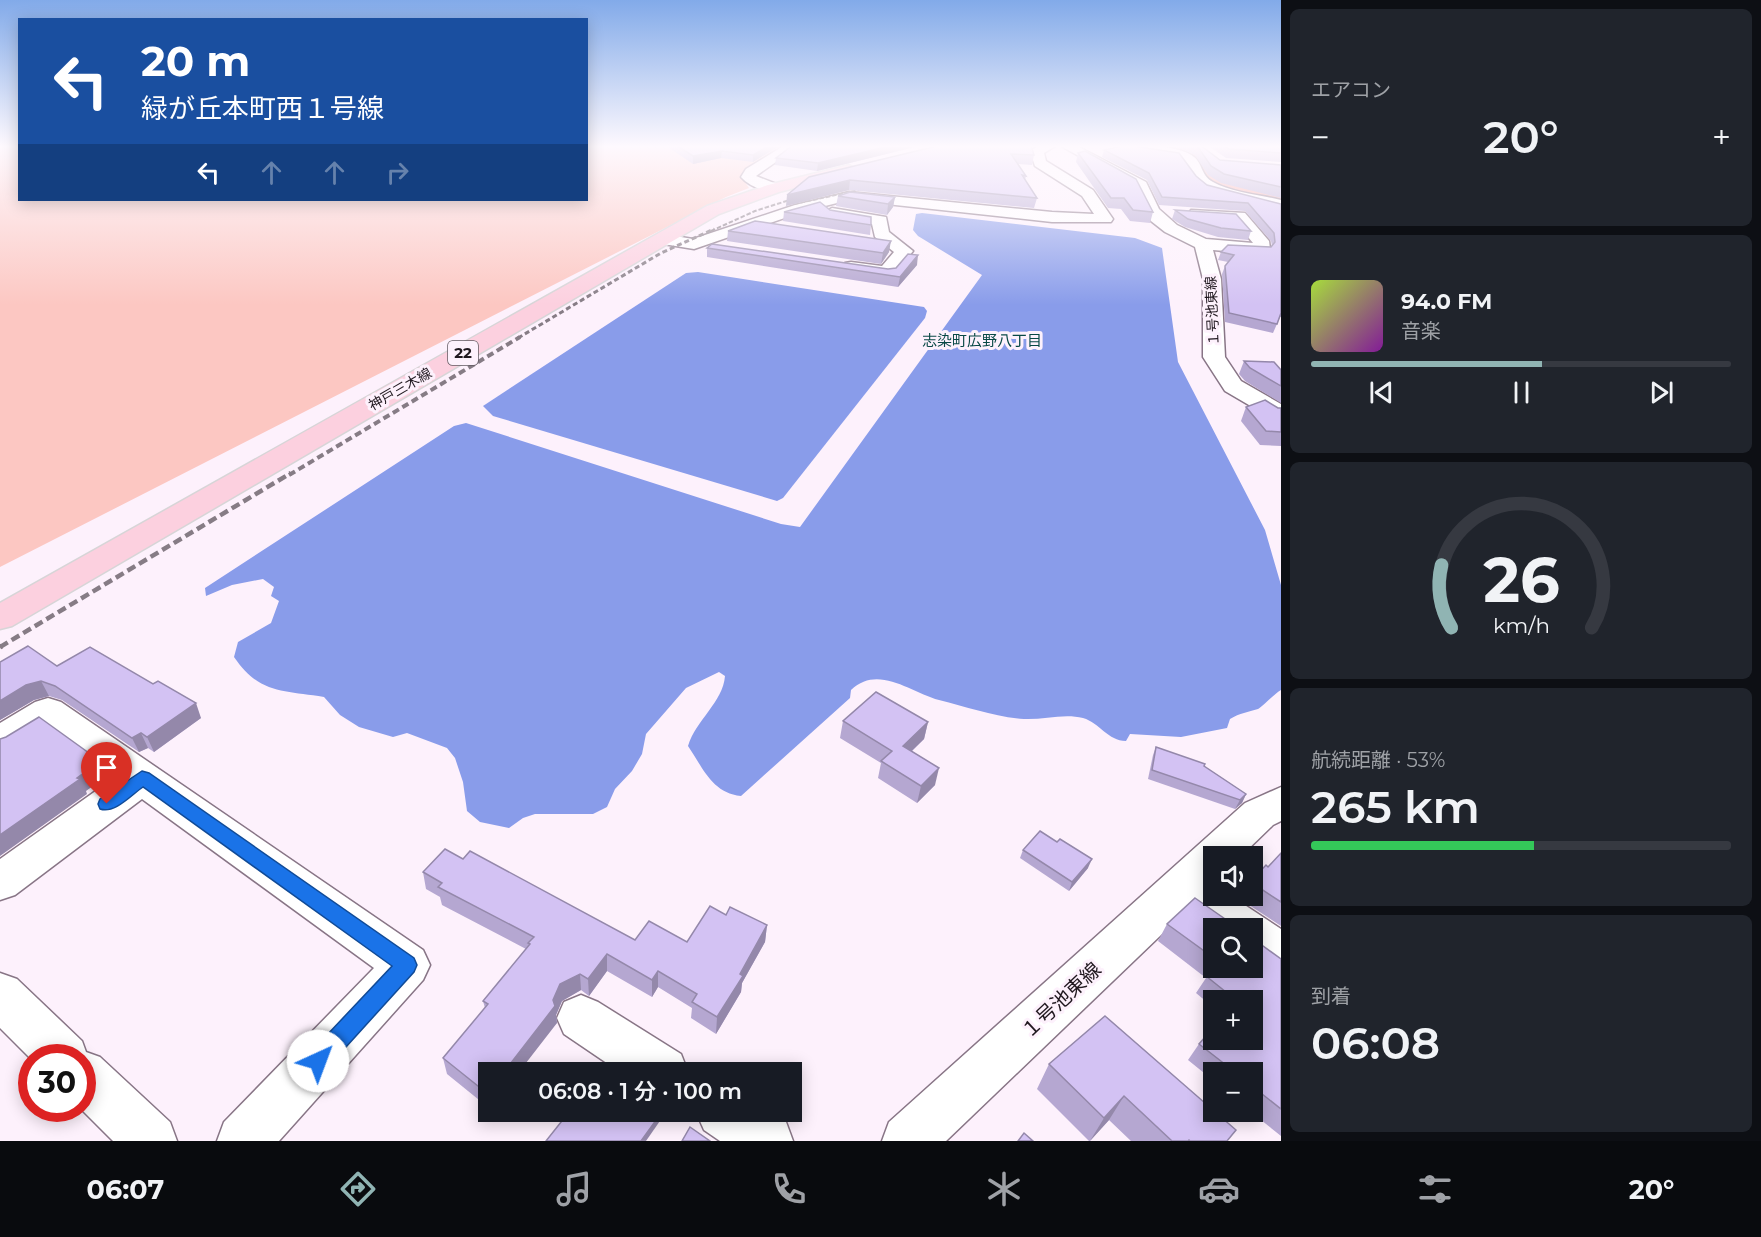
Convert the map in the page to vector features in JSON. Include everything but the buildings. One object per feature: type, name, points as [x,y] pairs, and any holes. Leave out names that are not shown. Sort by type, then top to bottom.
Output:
[{"type":"main road","name":"神戸三木線","points":[[0,618],[712,210],[745,198]]},
{"type":"street","points":[[694,243],[800,208],[840,198]]},
{"type":"street","points":[[886,198],[1052,217],[1105,219],[1091,198]]},
{"type":"street","points":[[939,198],[942,204]]},
{"type":"street","points":[[1147,198],[1152,211],[1158,222],[1203,244],[1261,249],[1261,241],[1239,216],[1152,211]]},
{"type":"street","points":[[1254,198],[1281,205]]},
{"type":"street","points":[[800,208],[880,220],[881,234],[904,251],[887,272],[830,264]]},
{"type":"street","points":[[749,224],[783,229]]},
{"type":"street","points":[[663,239],[728,249]]},
{"type":"street","points":[[863,241],[897,246]]},
{"type":"street","name":"１号池東線","points":[[1203,244],[1212,279],[1214,357],[1233,386],[1281,414]]},
{"type":"street","points":[[0,740],[48,711],[407,965],[243,1141]]},
{"type":"street","points":[[0,882],[142,778]]},
{"type":"street","name":"１号池東線","points":[[1226,846],[1259,814],[1281,803]]},
{"type":"street","name":"１号池東線","points":[[908,1141],[1203,868]]},
{"type":"street","points":[[1263,942],[1281,954]]},
{"type":"street","points":[[0,995],[50,1044]]},
{"type":"street","points":[[580,1018],[648,1062]]},
{"type":"street","points":[[96,1088],[151,1141]]},
{"type":"street","points":[[738,1122],[767,1141]]},
{"type":"shaded area","points":[[0,198],[18,198],[18,201],[588,201],[588,198],[724,198],[0,567]]},
{"type":"shaded area","points":[[1266,198],[1281,198],[1281,202]]},
{"type":"water","points":[[916,214],[1135,238],[1162,248],[1178,362],[1265,530],[1281,585],[1281,690],[1260,708],[1230,719],[1227,728],[1181,737],[1130,734],[1126,741],[1114,738],[1083,718],[1068,716],[1024,719],[1002,716],[939,700],[894,682],[872,679],[851,690],[850,698],[741,796],[731,794],[715,785],[688,746],[720,694],[725,676],[719,672],[686,688],[646,734],[642,754],[632,771],[615,789],[607,807],[593,814],[535,814],[523,818],[509,828],[480,822],[467,811],[463,782],[455,758],[447,748],[407,733],[393,737],[359,727],[340,715],[324,697],[274,689],[263,685],[253,678],[234,657],[238,642],[271,623],[279,601],[271,596],[274,587],[263,579],[232,585],[206,596],[205,588],[454,426],[466,423],[781,524],[800,527],[982,275],[918,236],[913,230]]},
{"type":"water","points":[[698,272],[924,307],[927,311],[925,318],[783,498],[777,501],[493,416],[483,406],[686,273]]},
{"type":"railway","points":[[711,231],[755,211],[795,198]]},
{"type":"railway","points":[[794,204],[821,198]]},
{"type":"railway","points":[[518,338],[661,253],[714,229]]},
{"type":"railway","points":[[289,475],[520,337]]},
{"type":"railway","points":[[2,646],[0,647],[291,473]]},
{"type":"district","name":"志染町広野八丁目","points":[[982,341]]},
{"type":"route","points":[[107,804],[142,778],[407,965],[318,1061]]}]
